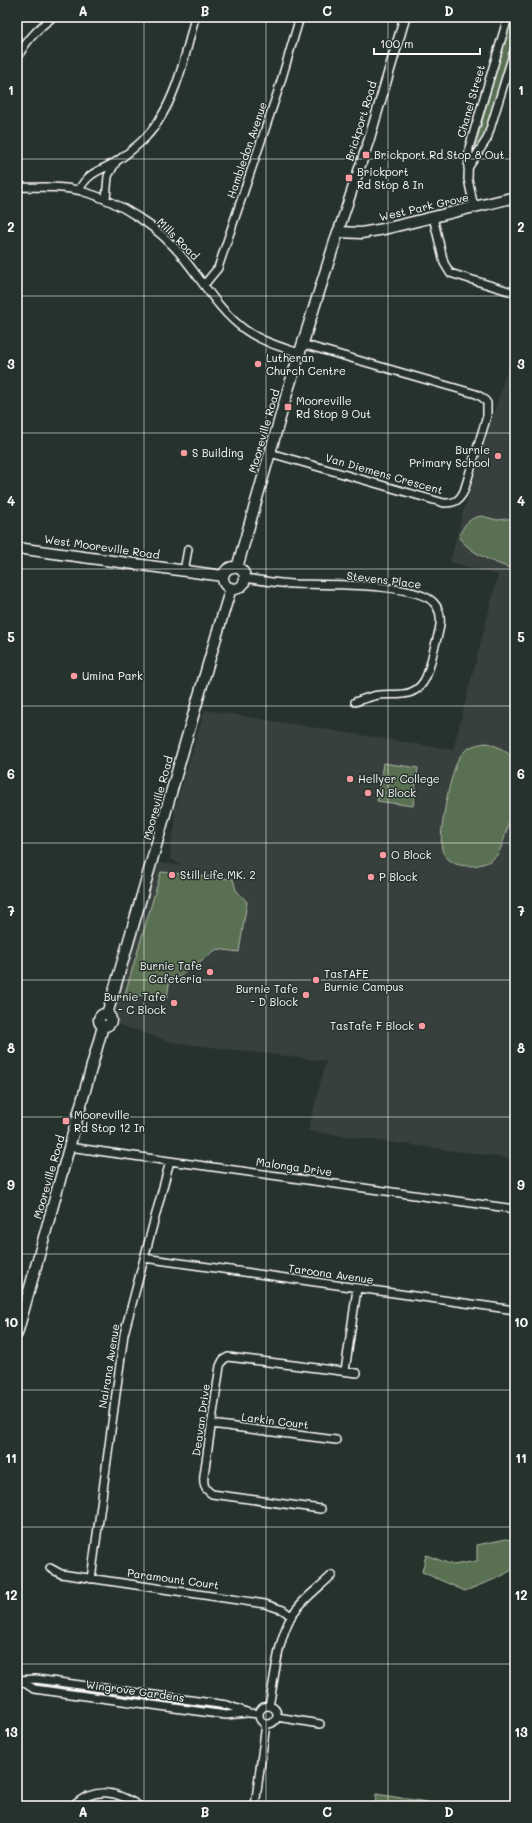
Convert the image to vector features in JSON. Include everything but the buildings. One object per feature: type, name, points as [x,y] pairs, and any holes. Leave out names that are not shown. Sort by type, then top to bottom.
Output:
[{"type":"main road","name":"West Park Grove","points":[[338,232],[361,233],[433,218],[515,197]]},
{"type":"main road","name":"Mooreville Road","points":[[237,568],[301,349],[338,232]]},
{"type":"main road","name":"West Mooreville Road","points":[[17,548],[223,576]]},
{"type":"main road","points":[[230,568],[237,568],[242,572],[244,578],[240,586],[231,588],[224,582],[223,576],[230,568]]},
{"type":"main road","name":"Mooreville Road","points":[[17,1334],[103,1026],[109,1025],[111,1022],[110,1017],[106,1014],[145,889],[191,720],[231,588]]},
{"type":"street","points":[[17,59],[26,44],[53,17]]},
{"type":"street","points":[[79,190],[84,181],[97,170],[116,162],[146,137],[170,100],[196,17]]},
{"type":"street","name":"Hambledon Avenue","points":[[204,284],[218,268],[278,91],[300,17]]},
{"type":"street","name":"Brickport Road","points":[[338,232],[369,140],[405,17]]},
{"type":"street","name":"Chanel Street","points":[[474,207],[468,179],[469,148],[508,17]]},
{"type":"street","points":[[468,169],[487,140],[515,48]]},
{"type":"street","points":[[106,199],[108,176],[116,162]]},
{"type":"street","name":"Mills Road","points":[[17,187],[79,190],[106,199],[126,209],[152,227],[184,258],[222,309],[244,330],[271,344],[301,349]]},
{"type":"street","points":[[433,218],[444,263],[450,273],[515,293]]},
{"type":"street","name":"Van Diemens Crescent","points":[[270,453],[444,503],[454,503],[461,498],[464,491],[487,416],[488,403],[476,394],[301,349]]},
{"type":"street","points":[[184,571],[188,549]]},
{"type":"street","name":"Stevens Place","points":[[244,578],[291,584],[370,587],[412,592],[423,595],[435,603],[440,617],[439,629],[428,675],[421,686],[410,693],[378,695],[355,702]]},
{"type":"street","name":"Malonga Drive","points":[[69,1147],[515,1209]]},
{"type":"street","name":"Nairana Avenue","points":[[91,1579],[124,1334],[170,1161]]},
{"type":"street","name":"Taroona Avenue","points":[[144,1258],[515,1310]]},
{"type":"street","points":[[345,1371],[357,1288]]},
{"type":"street","name":"Deavan Drive","points":[[320,1509],[212,1494],[208,1491],[203,1481],[220,1366],[223,1360],[228,1357],[357,1373]]},
{"type":"street","name":"Larkin Court","points":[[211,1424],[336,1440]]},
{"type":"street","name":"Paramount Court","points":[[50,1568],[61,1574],[265,1604],[283,1610],[292,1616]]},
{"type":"street","points":[[269,1706],[277,1660],[292,1616],[307,1598],[332,1576]]},
{"type":"street","name":"Wingrove Gardens","points":[[19,1680],[34,1689],[226,1715],[249,1713],[259,1714]]},
{"type":"street","points":[[269,1706],[274,1709],[277,1717],[272,1723],[266,1724],[261,1722],[259,1714],[264,1707],[269,1706]]},
{"type":"street","points":[[277,1717],[320,1724]]},
{"type":"street","points":[[255,1806],[266,1724]]},
{"type":"street","points":[[73,1806],[87,1796],[98,1792],[111,1792],[127,1798],[139,1806]]},
{"type":"shaded area","points":[[515,345],[515,1159],[308,1131],[326,1061],[171,1042],[111,1022],[110,1017],[153,862],[181,866],[171,858],[171,844],[175,826],[175,808],[205,710],[453,750],[498,575],[450,562],[462,516]]},
{"type":"green space","points":[[511,17],[515,17],[515,32],[485,135],[474,151]]},
{"type":"green space","points":[[482,516],[497,520],[515,518],[515,570],[478,554],[459,538],[462,529],[470,520]]},
{"type":"green space","points":[[488,743],[508,753],[515,764],[515,784],[508,826],[500,850],[496,856],[488,862],[472,866],[456,864],[445,856],[441,841],[446,801],[453,773],[461,755],[467,749],[480,744]]},
{"type":"green space","points":[[383,763],[418,768],[413,806],[377,801]]},
{"type":"green space","points":[[161,872],[233,879],[236,890],[247,902],[239,952],[217,949],[179,977],[170,978],[167,998],[144,995],[124,997]]},
{"type":"green space","points":[[506,1539],[515,1541],[515,1568],[500,1577],[465,1591],[422,1572],[426,1555],[453,1565],[477,1561],[477,1545]]},
{"type":"green space","points":[[376,1794],[427,1802],[425,1806],[375,1806]]},
{"type":"place","name":"Brickport Rd Stop 8 Out","points":[[366,155]]},
{"type":"place","name":"Brickport Rd Stop 8 In","points":[[349,178]]},
{"type":"place","name":"Lutheran Church Centre","points":[[258,364]]},
{"type":"place","name":"Mooreville Rd Stop 9 Out","points":[[288,407]]},
{"type":"place","name":"S Building","points":[[184,453]]},
{"type":"place","name":"Burnie Primary School","points":[[498,456]]},
{"type":"place","name":"Umina Park","points":[[74,676]]},
{"type":"place","name":"Hellyer College","points":[[350,779]]},
{"type":"place","name":"N Block","points":[[368,793]]},
{"type":"place","name":"O Block","points":[[383,855]]},
{"type":"place","name":"Still Life MK. 2","points":[[172,875]]},
{"type":"place","name":"P Block","points":[[371,877]]},
{"type":"place","name":"Burnie Tafe Cafeteria","points":[[210,972]]},
{"type":"place","name":"TasTAFE Burnie Campus","points":[[316,980]]},
{"type":"place","name":"Burnie Tafe - D Block","points":[[306,995]]},
{"type":"place","name":"Burnie Tafe - C Block","points":[[174,1003]]},
{"type":"place","name":"TasTafe F Block","points":[[422,1026]]},
{"type":"place","name":"Mooreville Rd Stop 12 In","points":[[66,1121]]}]
